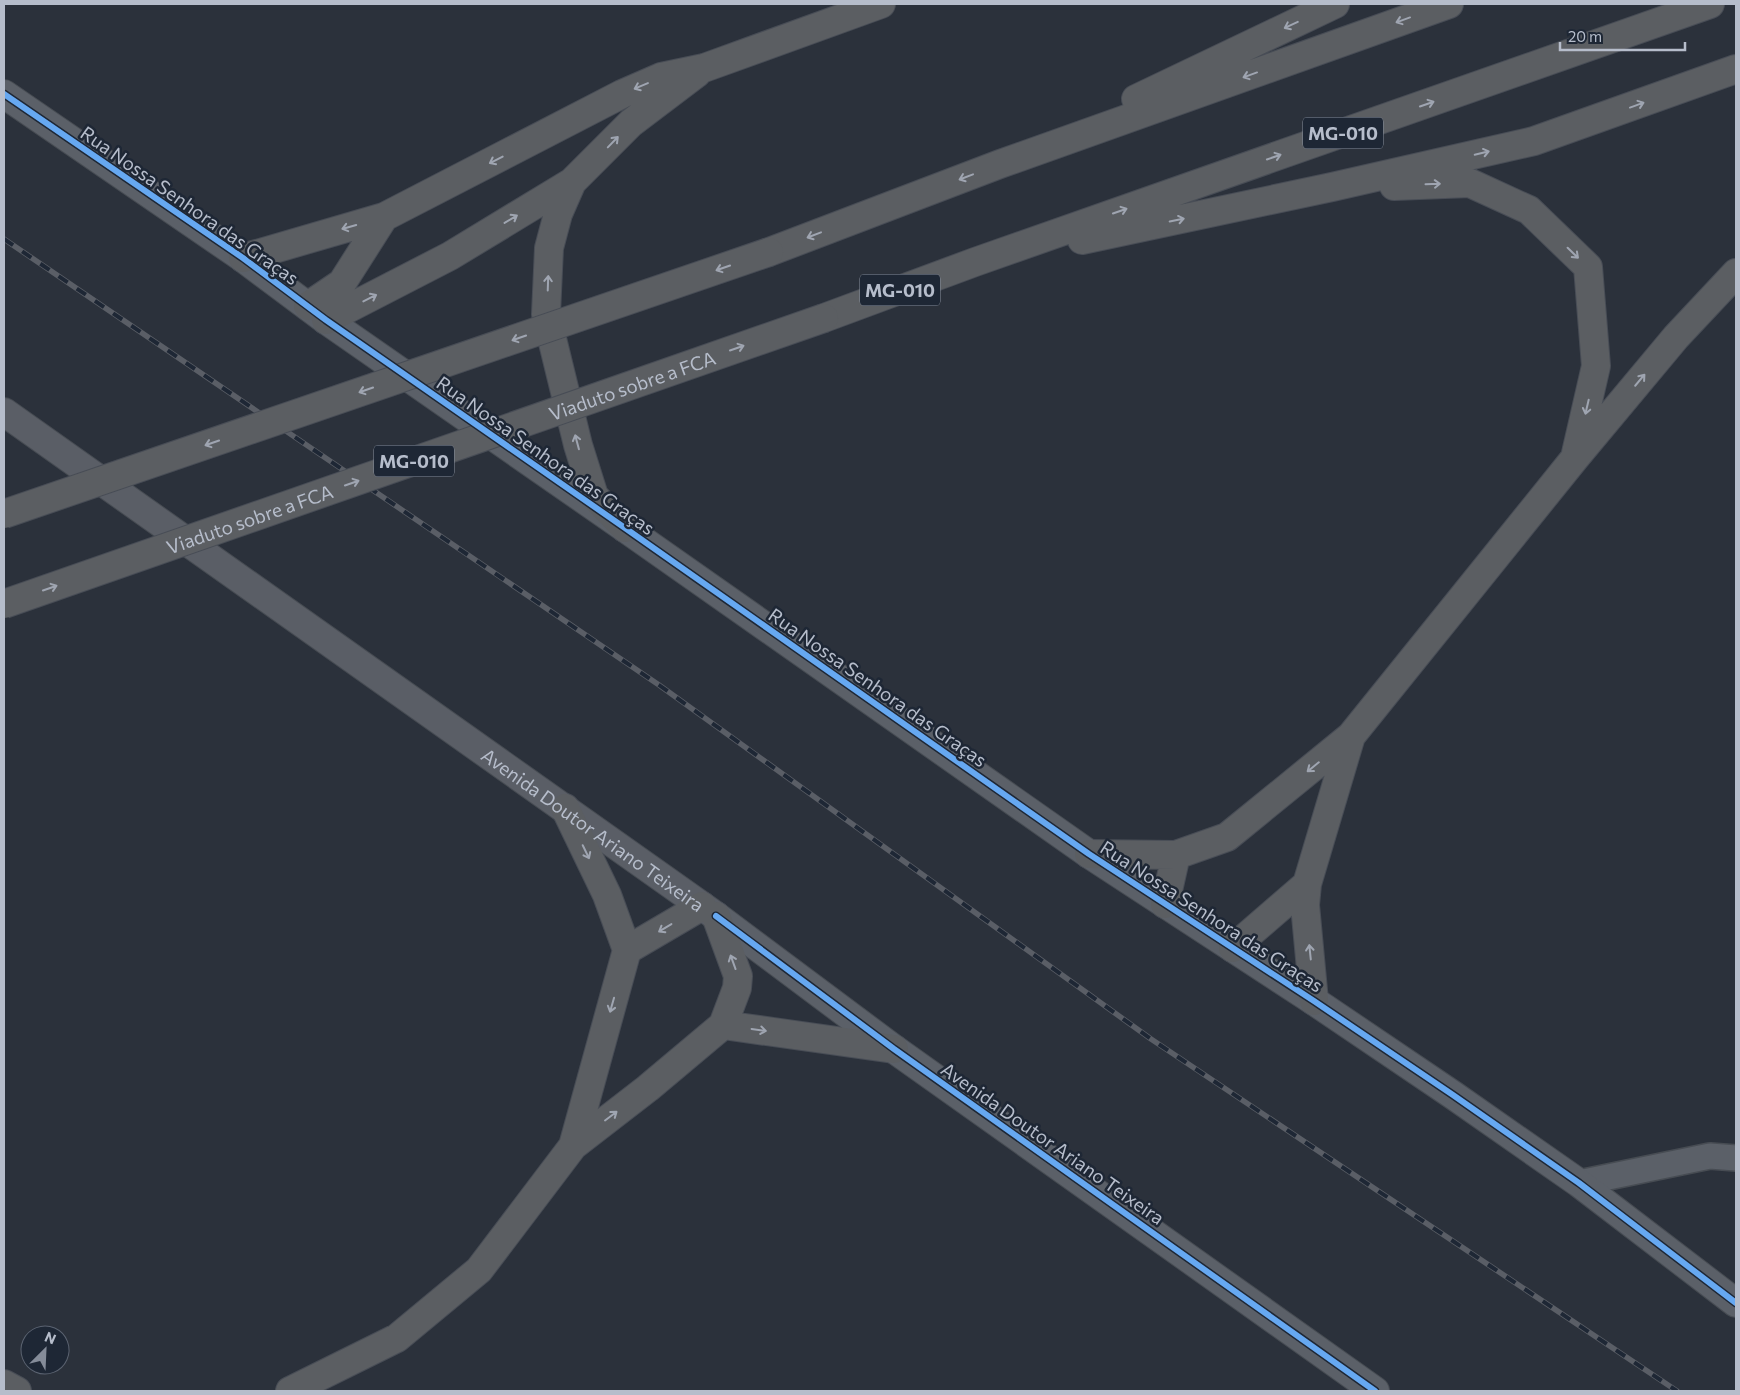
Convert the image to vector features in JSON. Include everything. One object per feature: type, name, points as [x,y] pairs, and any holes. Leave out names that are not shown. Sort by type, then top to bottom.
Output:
[{"type":"highway","points":[[243,258],[384,218],[622,94],[661,77],[704,68],[881,4]]},
{"type":"highway","points":[[1000,164],[1335,4]]},
{"type":"highway","points":[[4,514],[769,252],[1000,164],[1449,4]]},
{"type":"highway","name":"MG-010","points":[[975,262],[1710,4]]},
{"type":"highway","points":[[317,313],[450,256],[572,182],[631,123],[704,68]]},
{"type":"highway","points":[[975,262],[1332,187],[1534,141],[1736,70]]},
{"type":"highway","points":[[572,182],[558,214],[549,248],[546,314],[578,445],[594,496],[625,528]]},
{"type":"highway","points":[[1332,187],[1470,183],[1530,210],[1588,267],[1596,366],[1575,458]]},
{"type":"highway","points":[[317,313],[342,282],[384,218]]},
{"type":"highway","name":"Viaduto sobre a FCA","points":[[4,604],[824,318],[975,262]]},
{"type":"highway","points":[[1089,854],[1176,855],[1227,837],[1351,736],[1575,458],[1676,337],[1736,273]]},
{"type":"highway","points":[[1314,1001],[1305,904],[1307,884],[1351,736]]},
{"type":"highway","points":[[565,808],[608,895],[627,950],[573,1146]]},
{"type":"highway","points":[[1165,904],[1176,855]]},
{"type":"highway","points":[[1233,948],[1307,884]]},
{"type":"highway","points":[[290,1391],[398,1338],[479,1270],[573,1146],[648,1088],[723,1025],[737,988],[738,976],[709,911],[627,950]]},
{"type":"highway","points":[[723,1025],[894,1049]]},
{"type":"highway","points":[[4,1384],[17,1391]]},
{"type":"main road","name":"Avenida Doutor Ariano Teixeira","points":[[4,412],[709,911]]},
{"type":"street","name":"Rua Nossa Senhora das Graças","points":[[4,94],[243,258],[317,313],[1089,854],[1314,1001],[1579,1183],[1736,1303]]},
{"type":"street","name":"Avenida Doutor Ariano Teixeira","points":[[709,911],[894,1049],[1375,1391]]},
{"type":"lane","points":[[1579,1183],[1710,1156],[1736,1158]]},
{"type":"railway","points":[[4,239],[659,685],[1151,1039],[1677,1391]]},
{"type":"cycle path","points":[[4,94],[243,258],[326,320],[1089,854],[1314,1001],[1453,1095],[1579,1183],[1736,1303]]},
{"type":"cycle path","points":[[716,916],[894,1049],[1375,1391]]}]
